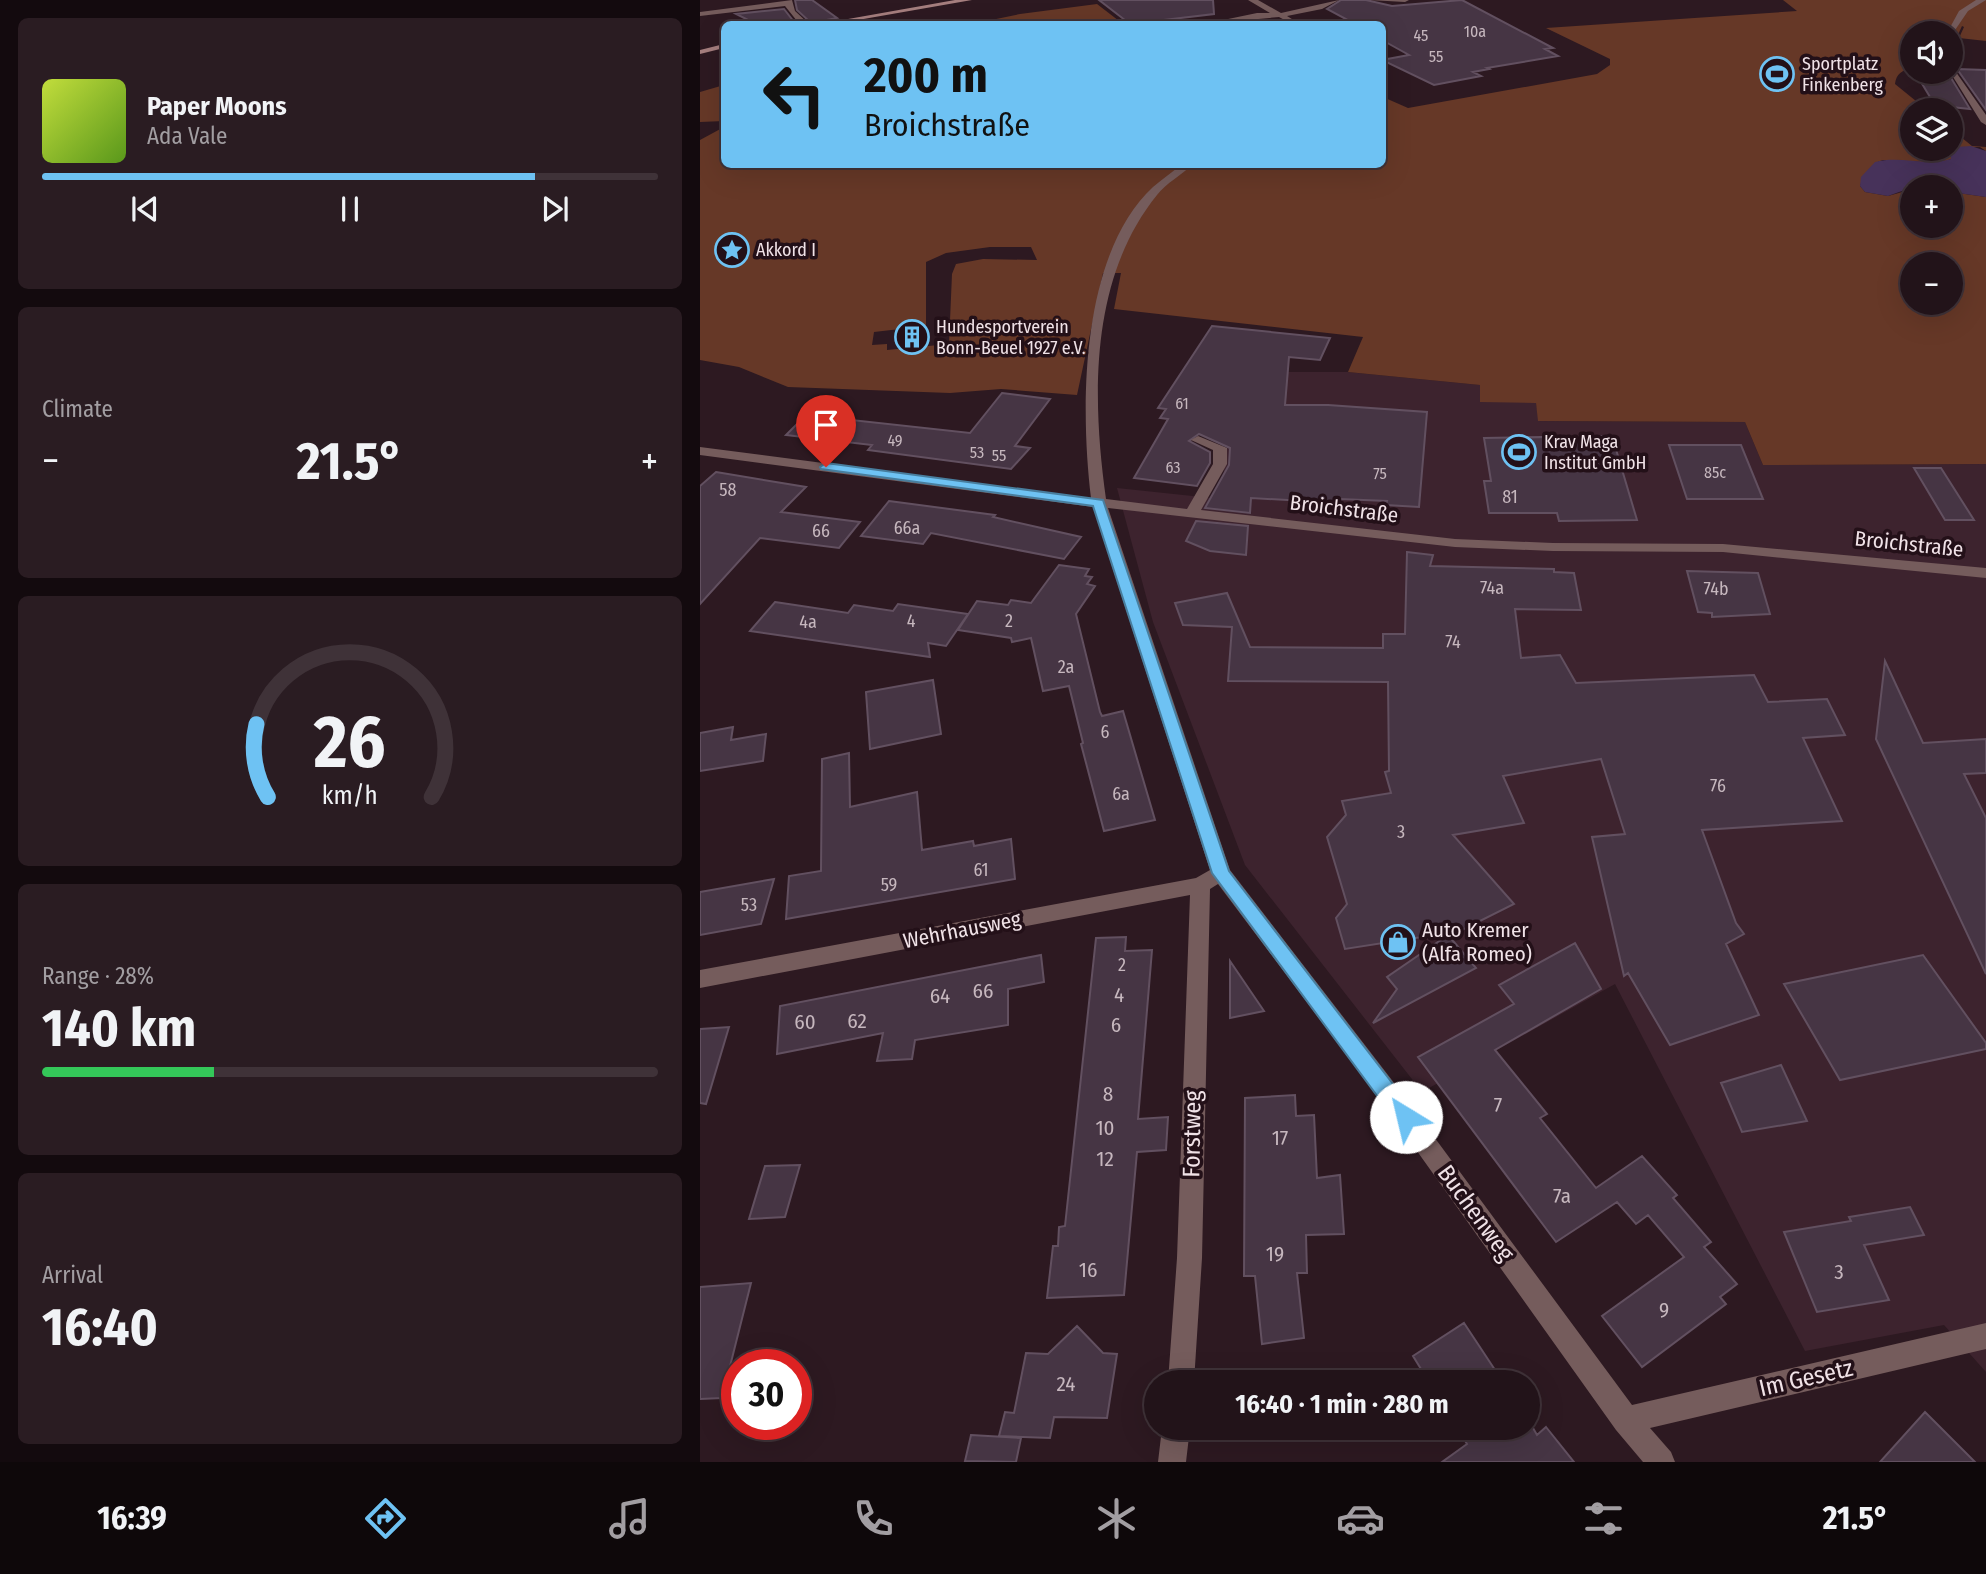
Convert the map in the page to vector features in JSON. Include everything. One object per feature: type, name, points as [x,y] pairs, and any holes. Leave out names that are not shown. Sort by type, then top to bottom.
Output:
[{"type":"main road","points":[[842,21],[968,0]]},
{"type":"main road","points":[[700,52],[721,47]]},
{"type":"street","points":[[1252,0],[1291,21]]},
{"type":"street","points":[[1224,21],[1257,15],[1280,15],[1335,0]]},
{"type":"street","points":[[1373,0],[1405,0]]},
{"type":"street","points":[[1957,21],[1966,6],[1982,0]]},
{"type":"street","points":[[700,14],[788,2],[794,15],[802,21]]},
{"type":"street","points":[[1962,84],[1986,122]]},
{"type":"street","name":"Buchenweg","points":[[1184,168],[1158,187],[1141,206],[1113,261],[1097,332],[1089,393],[1092,461],[1099,503],[1211,879],[1390,1095],[1626,1420],[1661,1462]]},
{"type":"street","points":[[1192,513],[1222,456],[1220,448],[1198,440]]},
{"type":"street","name":"Broichstraße","points":[[700,451],[1099,503],[1455,543],[1541,547],[1723,548],[1986,573]]},
{"type":"street","name":"Wehrhausweg","points":[[700,979],[1211,879]]},
{"type":"street","name":"Forstweg","points":[[1182,1370],[1188,1310],[1195,981],[1211,879]]},
{"type":"street","name":"Im Gesetz","points":[[1626,1420],[1986,1336]]},
{"type":"street","points":[[1172,1462],[1175,1440]]},
{"type":"shaded area","points":[[1783,0],[1986,0],[1986,41],[1963,38],[1963,21],[1900,21],[1900,73],[1895,84],[1912,98],[1900,98],[1900,161],[1883,160],[1875,164],[1868,170],[1860,186],[1865,192],[1888,196],[1900,193],[1900,238],[1963,238],[1963,194],[1986,197],[1986,464],[1763,465],[1745,422],[1538,421],[1536,403],[1480,402],[1480,385],[1348,372],[1363,337],[1114,309],[1121,273],[1103,273],[1077,395],[1001,389],[950,393],[788,387],[739,367],[700,360],[700,140],[721,129],[721,168],[1386,168],[1386,98],[1408,108],[1597,74],[1610,65],[1610,59],[1546,28],[1797,11]],"holes":[[[990,247],[1031,247],[1037,260],[983,259],[956,264],[952,274],[949,344],[887,350],[887,344],[872,345],[874,332],[926,326],[926,262],[946,253]]]},
{"type":"shaded area","points":[[1097,4],[1119,21],[986,21]]},
{"type":"shaded area","points":[[721,86],[721,121],[700,122],[700,92]]},
{"type":"shaded area","points":[[1963,139],[1972,146],[1986,147],[1986,151],[1980,147],[1963,147]]},
{"type":"shaded area","points":[[1963,146],[1986,151],[1986,197],[1963,194],[1963,175],[1900,175],[1900,192],[1888,196],[1865,192],[1860,186],[1861,177],[1875,162],[1963,161]]},
{"type":"shaded area","points":[[1902,161],[1946,161],[1940,163]]},
{"type":"shaded area","points":[[1260,372],[1348,372],[1480,385],[1536,403],[1539,421],[1745,422],[1763,465],[1986,464],[1986,1372],[1944,1325],[1805,1351],[1615,984],[1422,1092],[1245,865],[1153,622],[1117,488],[1221,499],[1233,383]]},
{"type":"building","points":[[795,0],[812,0],[837,18],[809,21],[797,10]]},
{"type":"building","points":[[1099,0],[1213,0],[1214,14],[1155,21],[1126,21]]},
{"type":"building","points":[[1341,0],[1366,0],[1392,6],[1462,0],[1553,48],[1545,49],[1558,56],[1487,68],[1489,69],[1473,72],[1481,76],[1434,85],[1386,62],[1386,59],[1409,55],[1386,42],[1386,21],[1349,21],[1327,9]]},
{"type":"building","points":[[784,9],[793,21],[750,21],[736,14]]},
{"type":"building","points":[[1963,69],[1986,70],[1986,110],[1963,77]]},
{"type":"building","points":[[1922,84],[1955,84],[1970,109],[1963,108],[1963,98],[1931,98]]},
{"type":"building","points":[[1212,326],[1330,338],[1320,360],[1289,357],[1285,405],[1328,405],[1427,412],[1419,507],[1386,505],[1387,501],[1340,499],[1340,503],[1251,498],[1250,513],[1205,508],[1229,465],[1230,448],[1199,434],[1189,441],[1210,452],[1210,463],[1197,486],[1134,478],[1168,419],[1160,418],[1166,409],[1158,408]]},
{"type":"building","points":[[1002,393],[1050,399],[1015,446],[1030,448],[1011,469],[868,450],[872,445],[786,435],[806,415],[970,433]]},
{"type":"building","points":[[1612,436],[1637,520],[1559,521],[1557,513],[1489,513],[1484,481],[1491,481],[1484,438]]},
{"type":"building","points":[[1669,445],[1741,445],[1763,499],[1687,499]]},
{"type":"building","points":[[1914,468],[1941,468],[1974,520],[1945,520]]},
{"type":"building","points":[[716,472],[806,487],[781,512],[860,522],[839,548],[760,538],[700,604],[700,486]]},
{"type":"building","points":[[889,501],[995,515],[993,517],[1081,537],[1064,559],[931,533],[923,544],[861,536]]},
{"type":"building","points":[[1196,521],[1248,526],[1246,555],[1210,551],[1186,541]]},
{"type":"building","points":[[1407,552],[1433,555],[1430,566],[1554,569],[1554,572],[1574,573],[1581,610],[1515,609],[1521,658],[1560,655],[1576,683],[1754,675],[1768,702],[1827,699],[1845,735],[1803,738],[1842,821],[1702,830],[1736,923],[1744,934],[1726,944],[1759,1015],[1670,1045],[1628,973],[1624,976],[1592,837],[1625,834],[1601,759],[1503,776],[1524,823],[1453,835],[1514,904],[1460,931],[1345,949],[1336,918],[1347,904],[1327,837],[1346,815],[1342,801],[1391,793],[1385,772],[1389,771],[1388,682],[1228,681],[1232,627],[1183,625],[1175,603],[1227,593],[1250,647],[1383,648],[1383,634],[1405,634]]},
{"type":"building","points":[[1059,565],[1089,569],[1085,576],[1092,577],[1087,584],[1095,586],[1076,614],[1100,712],[1102,716],[1123,711],[1155,820],[1104,831],[1069,686],[1043,691],[1031,638],[1012,642],[1011,638],[958,630],[977,601],[1008,605],[1011,600],[1031,603]]},
{"type":"building","points":[[1687,571],[1758,573],[1770,614],[1712,617],[1712,613],[1698,612]]},
{"type":"building","points":[[775,602],[848,613],[854,605],[893,611],[898,604],[968,614],[946,646],[928,643],[930,657],[750,631]]},
{"type":"building","points":[[1885,661],[1923,743],[1986,739],[1986,773],[1964,774],[1986,818],[1986,974],[1876,739]]},
{"type":"building","points":[[933,680],[941,734],[870,749],[866,692]]},
{"type":"building","points":[[733,727],[731,740],[766,734],[763,761],[700,771],[700,733]]},
{"type":"building","points":[[849,753],[850,807],[917,792],[922,850],[973,841],[974,846],[1011,839],[1015,879],[786,919],[789,876],[821,871],[822,759]]},
{"type":"building","points":[[774,879],[761,924],[700,935],[700,892]]},
{"type":"building","points":[[1448,935],[1476,968],[1373,1023],[1397,989],[1387,977]]},
{"type":"building","points":[[1126,937],[1125,951],[1152,950],[1138,1119],[1168,1117],[1166,1150],[1137,1152],[1124,1295],[1047,1298],[1053,1246],[1058,1246],[1059,1227],[1065,1226],[1096,938]]},
{"type":"building","points":[[1575,943],[1601,989],[1495,1050],[1547,1114],[1540,1118],[1596,1188],[1642,1156],[1677,1195],[1673,1198],[1711,1242],[1704,1247],[1737,1284],[1720,1297],[1726,1304],[1642,1367],[1602,1316],[1684,1257],[1648,1215],[1636,1224],[1617,1202],[1556,1242],[1418,1057],[1514,1004],[1499,985]]},
{"type":"building","points":[[1041,955],[1044,982],[1008,989],[1008,1025],[915,1040],[912,1059],[877,1061],[883,1033],[777,1054],[780,1006]]},
{"type":"building","points":[[1923,955],[1986,1043],[1986,1049],[1840,1080],[1784,984]]},
{"type":"building","points":[[1230,961],[1264,1011],[1230,1018]]},
{"type":"building","points":[[729,1027],[706,1104],[700,1103],[700,1029]]},
{"type":"building","points":[[1781,1065],[1807,1121],[1742,1132],[1721,1083]]},
{"type":"building","points":[[1295,1095],[1296,1116],[1314,1115],[1317,1178],[1340,1175],[1344,1234],[1306,1235],[1307,1273],[1297,1273],[1304,1338],[1262,1344],[1255,1276],[1244,1276],[1245,1098]]},
{"type":"building","points":[[800,1165],[785,1217],[749,1219],[765,1166]]},
{"type":"building","points":[[1910,1207],[1924,1235],[1864,1245],[1889,1300],[1817,1312],[1784,1232],[1851,1221],[1849,1217]]},
{"type":"building","points":[[751,1283],[734,1349],[721,1349],[721,1398],[700,1399],[700,1287]]},
{"type":"building","points":[[1464,1323],[1495,1370],[1422,1370],[1413,1356]]},
{"type":"building","points":[[1077,1326],[1103,1353],[1117,1354],[1107,1418],[1054,1417],[1050,1438],[999,1436],[1005,1412],[1014,1413],[1026,1353],[1048,1354]]},
{"type":"building","points":[[1925,1412],[1975,1462],[1880,1462]]},
{"type":"building","points":[[1546,1427],[1574,1462],[1442,1462],[1467,1444],[1464,1440],[1540,1440],[1540,1432]]},
{"type":"building","points":[[971,1435],[1021,1438],[1016,1462],[965,1461]]},
{"type":"place","name":"Sportplatz Finkenberg","points":[[1777,74]]},
{"type":"place","name":"Akkord I","points":[[732,250]]},
{"type":"place","name":"Hundesportverein Bonn-Beuel 1927 e.V.","points":[[912,337]]},
{"type":"place","name":"Krav Maga Institut GmbH","points":[[1519,452]]},
{"type":"place","name":"Auto Kremer (Alfa Romeo)","points":[[1398,942]]},
{"type":"route","points":[[826,467],[1099,503],[1221,873],[1406,1117]]}]
